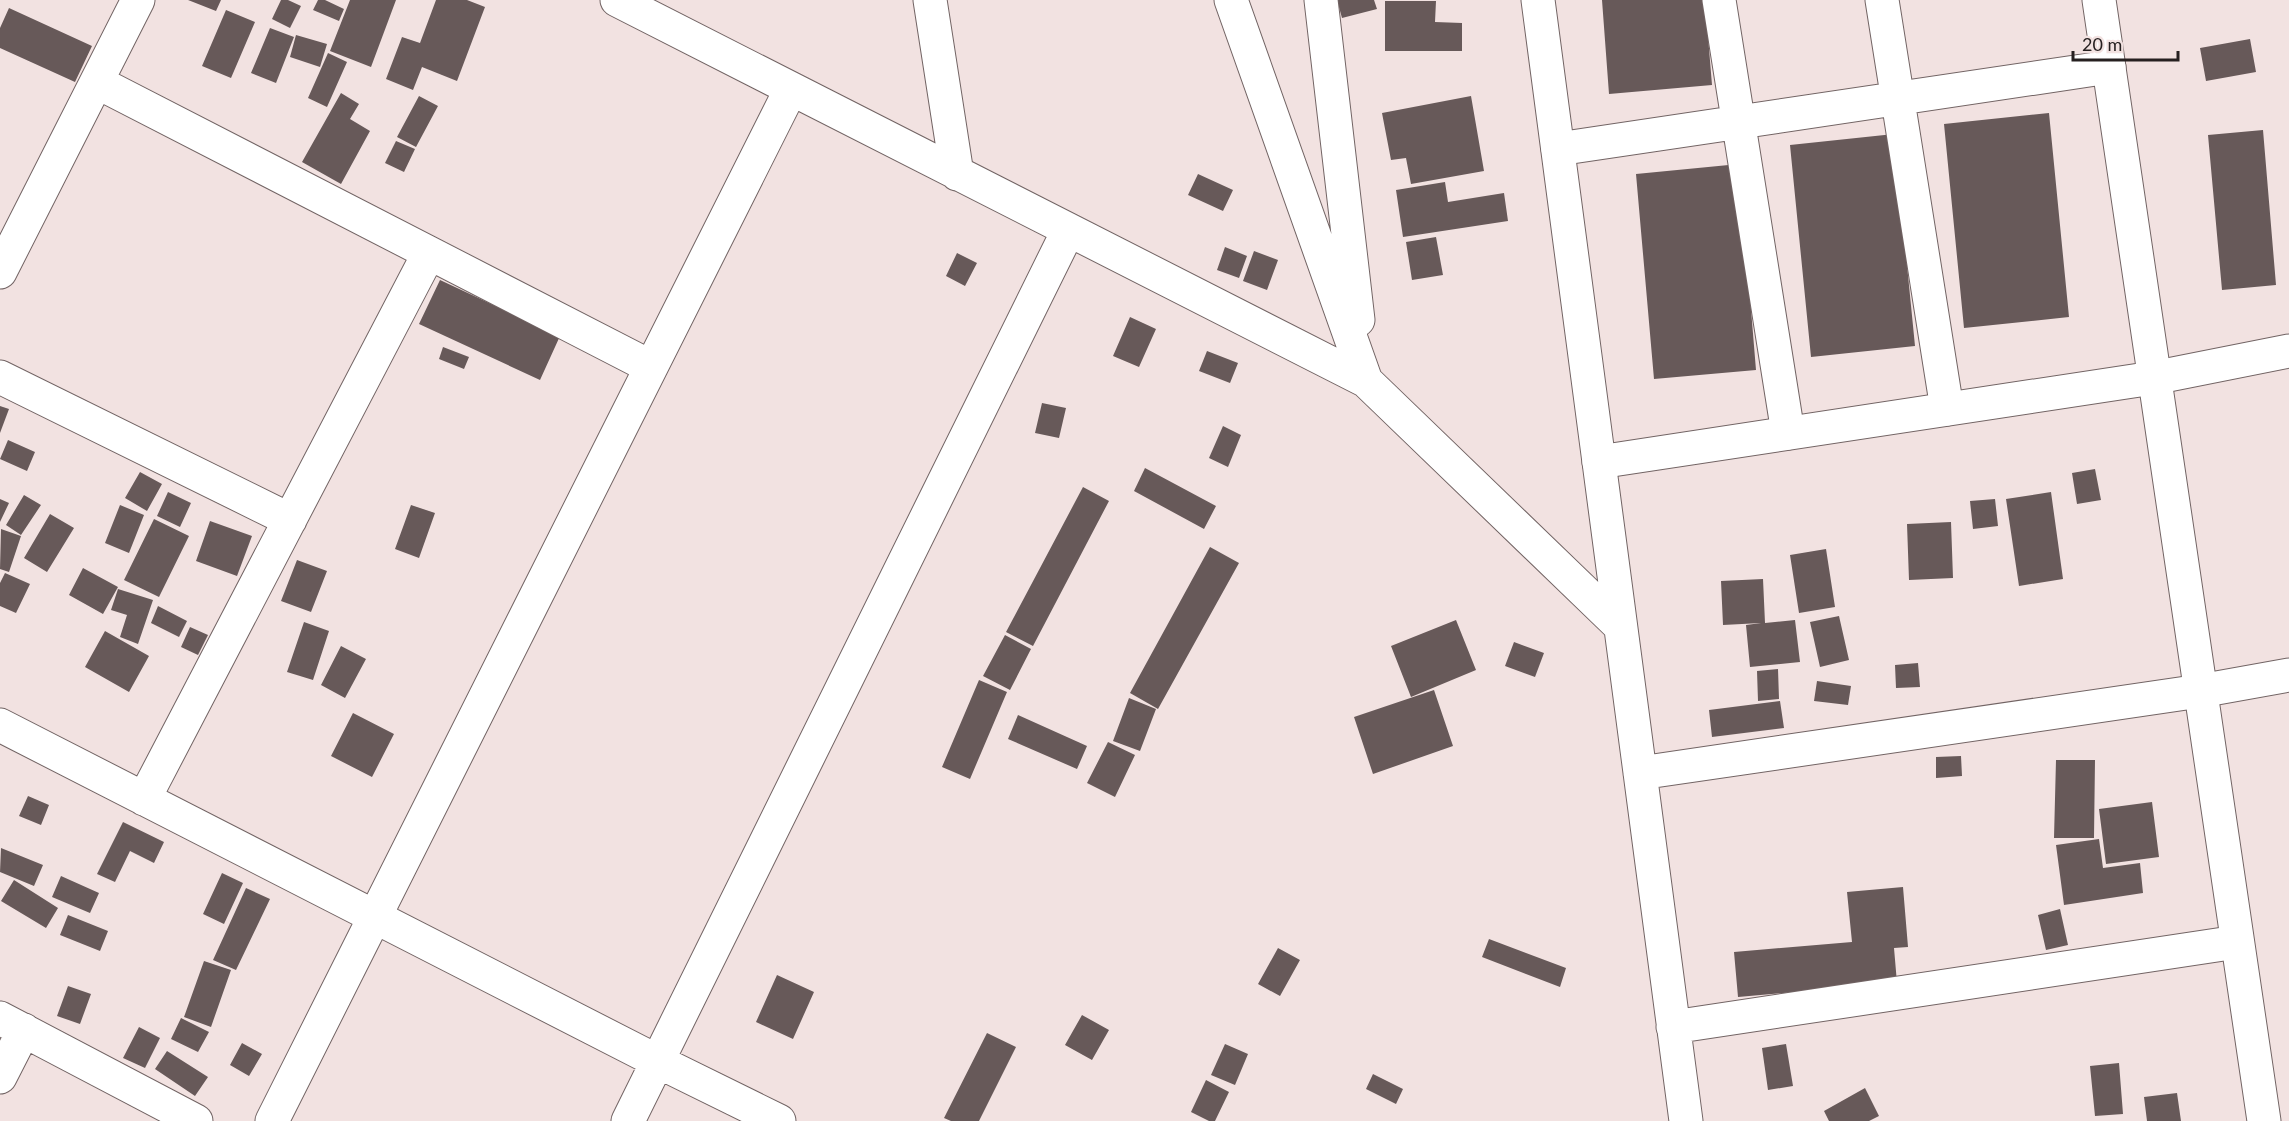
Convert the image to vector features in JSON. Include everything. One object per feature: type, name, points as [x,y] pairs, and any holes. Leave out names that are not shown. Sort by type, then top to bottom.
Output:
[{"type":"street","points":[[0,272],[138,0]]},
{"type":"street","points":[[617,0],[1366,381],[1620,626]]},
{"type":"street","points":[[930,0],[957,174]]},
{"type":"street","points":[[1232,0],[1366,381]]},
{"type":"street","points":[[1321,0],[1366,381]]},
{"type":"street","points":[[1538,0],[1686,1121]]},
{"type":"street","points":[[1719,0],[1788,433]]},
{"type":"street","points":[[1882,0],[1947,409]]},
{"type":"street","points":[[2099,0],[2264,1121]]},
{"type":"street","points":[[1558,149],[2109,67]]},
{"type":"street","points":[[97,82],[651,367]]},
{"type":"street","points":[[272,1121],[791,89]]},
{"type":"street","points":[[628,1121],[1068,231]]},
{"type":"street","points":[[144,799],[429,253]]},
{"type":"street","points":[[1599,462],[2154,378],[2289,351]]},
{"type":"street","points":[[0,377],[290,520]]},
{"type":"street","points":[[1640,773],[2200,691],[2289,675]]},
{"type":"street","points":[[0,725],[779,1121]]},
{"type":"street","points":[[1673,1027],[2237,942]]},
{"type":"street","points":[[0,1077],[12,1024],[196,1121]]},
{"type":"building","points":[[188,0],[221,0],[216,11]]},
{"type":"building","points":[[281,0],[288,0],[301,6],[290,28],[272,19]]},
{"type":"building","points":[[318,0],[325,0],[344,9],[339,21],[313,10]]},
{"type":"building","points":[[350,0],[396,0],[371,67],[330,51]]},
{"type":"building","points":[[436,0],[467,0],[485,7],[457,81],[422,67],[413,90],[386,79],[402,37],[420,43]]},
{"type":"building","points":[[1337,0],[1374,0],[1377,9],[1342,18]]},
{"type":"building","points":[[1602,0],[1705,0],[1712,85],[1609,94]]},
{"type":"building","points":[[1385,1],[1436,1],[1435,22],[1462,23],[1462,51],[1385,51]]},
{"type":"building","points":[[9,8],[92,46],[75,82],[0,48],[0,28]]},
{"type":"building","points":[[226,10],[255,22],[231,78],[202,66]]},
{"type":"building","points":[[270,28],[294,37],[276,83],[251,73]]},
{"type":"building","points":[[296,35],[327,44],[320,67],[290,57]]},
{"type":"building","points":[[2250,39],[2256,72],[2206,81],[2200,48]]},
{"type":"building","points":[[328,53],[347,62],[327,107],[308,98]]},
{"type":"building","points":[[341,93],[359,104],[350,119],[370,131],[341,184],[302,162]]},
{"type":"building","points":[[419,96],[438,106],[416,147],[397,137]]},
{"type":"building","points":[[1471,96],[1484,171],[1411,184],[1406,158],[1391,160],[1382,113]]},
{"type":"building","points":[[2049,113],[2069,317],[1964,328],[1944,124]]},
{"type":"building","points":[[2263,130],[2276,285],[2222,290],[2208,135]]},
{"type":"building","points":[[1894,134],[1915,346],[1811,357],[1790,145]]},
{"type":"building","points":[[396,141],[415,149],[404,172],[385,163]]},
{"type":"building","points":[[1739,164],[1756,370],[1654,379],[1636,174]]},
{"type":"building","points":[[1198,174],[1233,190],[1223,211],[1188,195]]},
{"type":"building","points":[[1445,182],[1448,202],[1504,193],[1508,221],[1403,237],[1396,190]]},
{"type":"building","points":[[1436,237],[1443,275],[1412,280],[1406,242]]},
{"type":"building","points":[[1225,247],[1247,256],[1239,278],[1217,270]]},
{"type":"building","points":[[1254,251],[1278,260],[1267,290],[1243,281]]},
{"type":"building","points":[[957,253],[977,263],[965,286],[946,276]]},
{"type":"building","points":[[440,280],[560,336],[540,380],[419,324]]},
{"type":"building","points":[[1130,317],[1156,329],[1139,367],[1113,356]]},
{"type":"building","points":[[443,347],[469,357],[464,369],[439,359]]},
{"type":"building","points":[[1207,351],[1238,363],[1230,383],[1199,371]]},
{"type":"building","points":[[1042,403],[1066,408],[1059,438],[1035,433]]},
{"type":"building","points":[[0,406],[9,409],[0,433]]},
{"type":"building","points":[[1223,426],[1241,435],[1228,467],[1209,458]]},
{"type":"building","points":[[8,440],[35,452],[27,471],[0,459]]},
{"type":"building","points":[[1145,468],[1216,506],[1204,529],[1134,491]]},
{"type":"building","points":[[2095,469],[2101,500],[2077,504],[2072,473]]},
{"type":"building","points":[[140,472],[162,484],[147,511],[125,498]]},
{"type":"building","points":[[1083,487],[1109,501],[1033,646],[1006,632]]},
{"type":"building","points":[[168,492],[191,503],[180,527],[157,516]]},
{"type":"building","points":[[2051,492],[2063,579],[2019,586],[2006,499]]},
{"type":"building","points":[[24,495],[41,505],[21,535],[6,525]]},
{"type":"building","points":[[0,499],[9,503],[0,522]]},
{"type":"building","points":[[1995,499],[1998,526],[1973,529],[1970,501]]},
{"type":"building","points":[[120,505],[144,515],[129,553],[105,543]]},
{"type":"building","points":[[411,505],[435,513],[419,558],[395,549]]},
{"type":"building","points":[[50,514],[74,528],[47,572],[24,558]]},
{"type":"building","points":[[154,519],[189,536],[159,597],[124,580]]},
{"type":"building","points":[[210,521],[252,536],[237,576],[196,561]]},
{"type":"building","points":[[1951,522],[1953,578],[1909,580],[1907,524]]},
{"type":"building","points":[[1,529],[21,536],[9,572],[0,569]]},
{"type":"building","points":[[1210,547],[1239,563],[1158,709],[1130,693]]},
{"type":"building","points":[[1826,549],[1835,607],[1799,613],[1790,555]]},
{"type":"building","points":[[297,560],[327,571],[311,612],[281,601]]},
{"type":"building","points":[[83,568],[118,587],[103,614],[69,595]]},
{"type":"building","points":[[5,573],[30,584],[16,613],[0,606],[0,583]]},
{"type":"building","points":[[1763,579],[1765,623],[1795,620],[1800,662],[1750,667],[1746,625],[1761,623],[1723,625],[1721,581]]},
{"type":"building","points":[[118,589],[153,600],[138,644],[120,637],[127,615],[111,610]]},
{"type":"building","points":[[158,606],[187,621],[179,637],[151,623]]},
{"type":"building","points":[[1839,616],[1849,660],[1820,667],[1810,622]]},
{"type":"building","points":[[1456,620],[1476,670],[1411,697],[1391,646]]},
{"type":"building","points":[[304,622],[329,631],[313,680],[287,672]]},
{"type":"building","points":[[190,627],[208,635],[198,655],[181,647]]},
{"type":"building","points":[[105,631],[149,656],[129,692],[85,667]]},
{"type":"building","points":[[1005,635],[1031,649],[1010,690],[983,676]]},
{"type":"building","points":[[1514,642],[1544,653],[1535,677],[1505,666]]},
{"type":"building","points":[[341,646],[366,659],[345,698],[321,685]]},
{"type":"building","points":[[1918,663],[1920,687],[1896,688],[1895,665]]},
{"type":"building","points":[[1778,669],[1779,699],[1758,701],[1757,671]]},
{"type":"building","points":[[979,680],[1007,692],[970,779],[942,767]]},
{"type":"building","points":[[1817,681],[1851,686],[1848,705],[1814,701]]},
{"type":"building","points":[[1434,690],[1453,746],[1373,774],[1354,717]]},
{"type":"building","points":[[1129,698],[1156,709],[1140,751],[1113,741]]},
{"type":"building","points":[[1780,701],[1784,728],[1712,737],[1709,710]]},
{"type":"building","points":[[353,713],[394,734],[372,777],[331,756]]},
{"type":"building","points":[[1018,715],[1087,746],[1077,769],[1008,739]]},
{"type":"building","points":[[1108,742],[1135,755],[1115,797],[1087,783]]},
{"type":"building","points":[[1961,756],[1962,776],[1936,778],[1936,757]]},
{"type":"building","points":[[2056,760],[2095,760],[2094,838],[2054,838]]},
{"type":"building","points":[[28,796],[49,805],[41,825],[19,816]]},
{"type":"building","points":[[2152,802],[2159,857],[2106,864],[2099,809]]},
{"type":"building","points":[[123,822],[164,842],[154,863],[130,851],[115,882],[97,874]]},
{"type":"building","points":[[2099,839],[2103,868],[2140,863],[2143,893],[2064,905],[2056,845]]},
{"type":"building","points":[[1,848],[43,865],[34,886],[0,872]]},
{"type":"building","points":[[222,873],[243,883],[224,924],[203,914]]},
{"type":"building","points":[[61,876],[99,893],[90,913],[52,897]]},
{"type":"building","points":[[14,880],[58,908],[46,928],[1,901]]},
{"type":"building","points":[[1903,887],[1908,947],[1894,948],[1897,983],[1738,997],[1734,952],[1852,942],[1847,892]]},
{"type":"building","points":[[246,888],[270,899],[236,970],[213,960]]},
{"type":"building","points":[[2060,909],[2068,945],[2046,950],[2038,915]]},
{"type":"building","points":[[68,915],[108,931],[100,951],[60,935]]},
{"type":"building","points":[[1489,939],[1566,968],[1560,987],[1482,957]]},
{"type":"building","points":[[1278,948],[1300,960],[1280,996],[1258,984]]},
{"type":"building","points":[[204,961],[231,970],[211,1027],[184,1017]]},
{"type":"building","points":[[777,975],[814,992],[793,1039],[756,1022]]},
{"type":"building","points":[[68,986],[91,994],[80,1024],[57,1016]]},
{"type":"building","points":[[1082,1015],[1109,1030],[1092,1060],[1065,1045]]},
{"type":"building","points":[[181,1018],[209,1032],[198,1052],[171,1039]]},
{"type":"building","points":[[139,1027],[160,1038],[145,1068],[123,1058]]},
{"type":"building","points":[[987,1033],[1016,1047],[979,1121],[951,1121],[944,1118]]},
{"type":"building","points":[[242,1043],[262,1054],[249,1076],[230,1065]]},
{"type":"building","points":[[1225,1044],[1248,1054],[1235,1085],[1211,1075]]},
{"type":"building","points":[[1786,1044],[1793,1086],[1768,1090],[1762,1048]]},
{"type":"building","points":[[167,1051],[208,1077],[195,1096],[155,1069]]},
{"type":"building","points":[[2119,1063],[2123,1114],[2095,1116],[2090,1066]]},
{"type":"building","points":[[1373,1074],[1403,1089],[1396,1104],[1366,1089]]},
{"type":"building","points":[[1206,1080],[1229,1092],[1215,1121],[1209,1121],[1191,1112]]},
{"type":"building","points":[[1865,1088],[1879,1116],[1869,1121],[1829,1121],[1824,1111]]},
{"type":"building","points":[[2177,1093],[2181,1121],[2147,1121],[2144,1097]]}]
